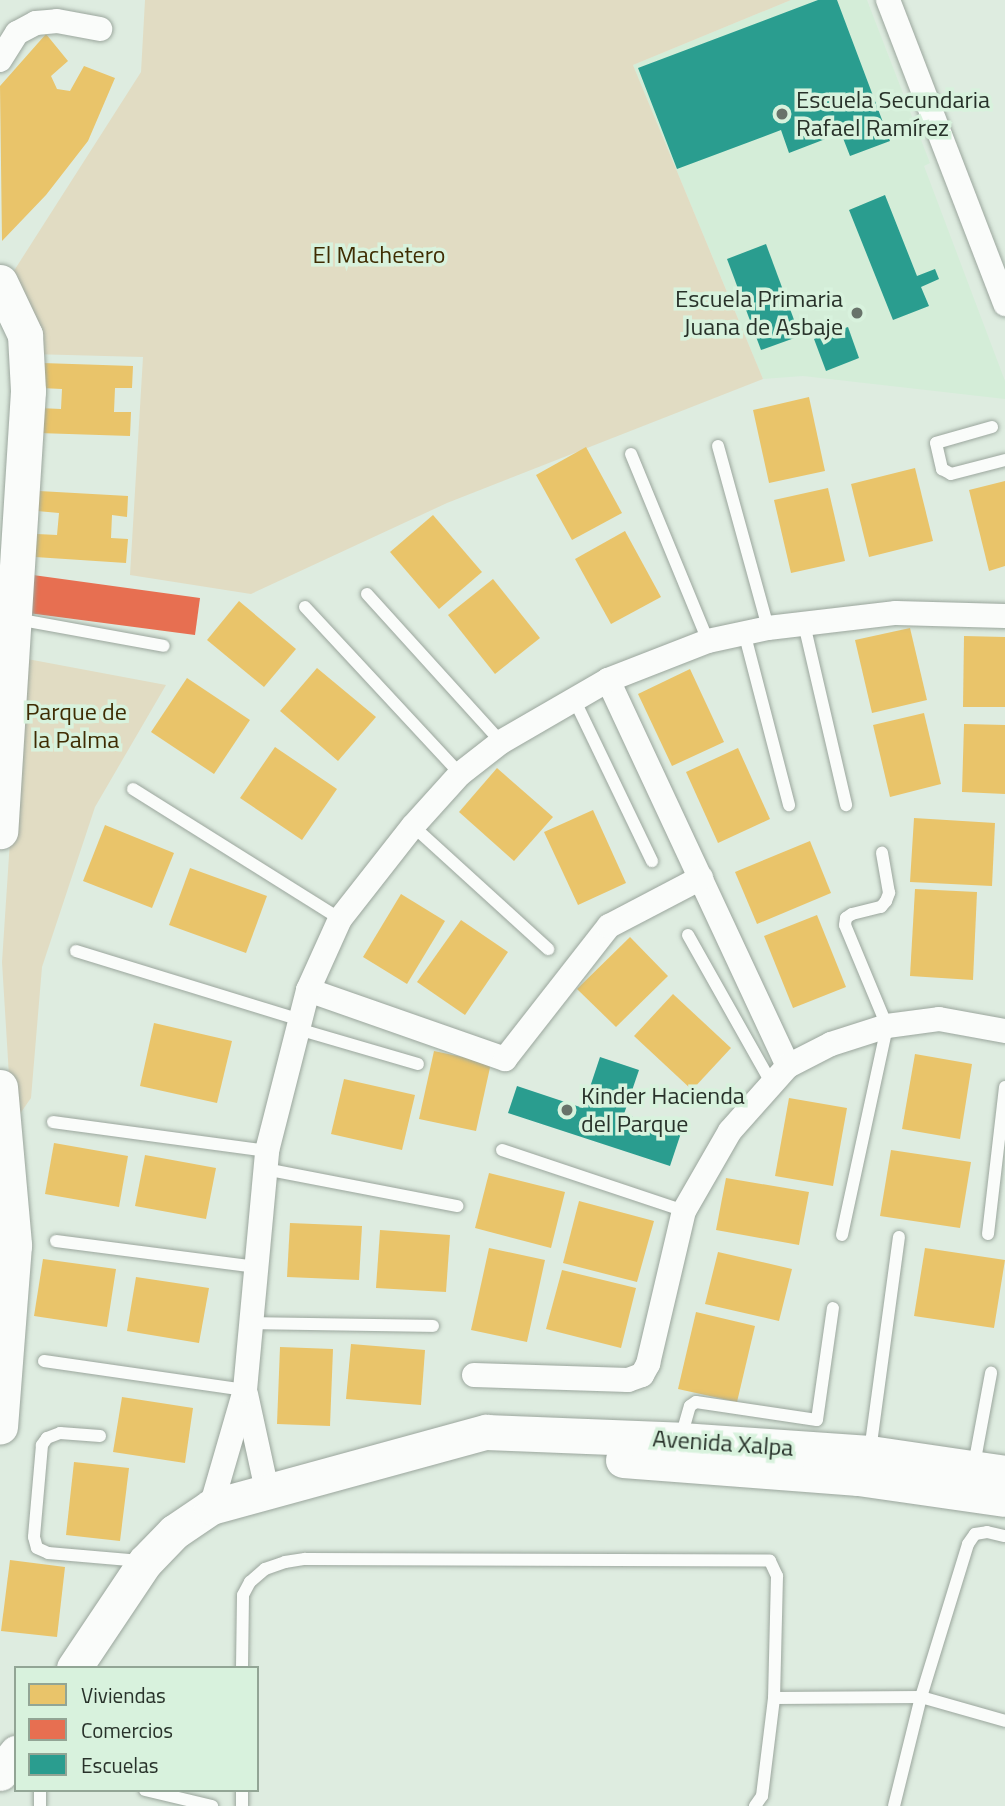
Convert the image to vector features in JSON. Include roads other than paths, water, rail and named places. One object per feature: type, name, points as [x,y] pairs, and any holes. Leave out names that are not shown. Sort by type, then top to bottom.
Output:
[{"type":"main road","points":[[0,831],[28,391],[25,335],[2,286]]},
{"type":"main road","points":[[0,1087],[14,1245],[0,1422]]},
{"type":"main road","name":"Avenida Xalpa","points":[[75,1666],[145,1562],[174,1532],[211,1507],[486,1432],[982,1478],[1005,1499]]},
{"type":"street","points":[[888,0],[1005,304]]},
{"type":"street","points":[[0,60],[18,33],[36,23],[57,21],[100,29]]},
{"type":"street","points":[[211,1507],[245,1390],[266,1160],[308,989],[340,919],[414,826],[460,774],[501,742],[608,680],[708,641],[756,630],[896,614],[1005,616]]},
{"type":"street","points":[[608,680],[701,878],[780,1075]]},
{"type":"street","points":[[308,989],[505,1059],[609,926],[701,878]]},
{"type":"street","points":[[474,1375],[628,1380],[642,1375],[648,1364],[684,1211],[730,1131],[780,1075],[831,1044],[887,1026],[939,1019],[1005,1031]]},
{"type":"street","points":[[245,1390],[267,1490]]},
{"type":"lane","points":[[992,427],[936,443],[942,469],[951,474],[1005,460]]},
{"type":"lane","points":[[718,446],[789,805]]},
{"type":"lane","points":[[631,453],[708,641]]},
{"type":"lane","points":[[367,594],[501,742]]},
{"type":"lane","points":[[306,607],[460,774]]},
{"type":"lane","points":[[14,618],[164,646]]},
{"type":"lane","points":[[804,624],[846,805]]},
{"type":"lane","points":[[574,699],[652,861]]},
{"type":"lane","points":[[133,789],[340,919]]},
{"type":"lane","points":[[414,826],[548,949]]},
{"type":"lane","points":[[842,1235],[887,1026],[845,925],[845,918],[881,907],[886,901],[889,893],[882,852]]},
{"type":"lane","points":[[688,935],[780,1075]]},
{"type":"lane","points":[[76,951],[418,1064]]},
{"type":"lane","points":[[988,1234],[1005,1087]]},
{"type":"lane","points":[[53,1122],[266,1160],[457,1206]]},
{"type":"lane","points":[[502,1150],[684,1211]]},
{"type":"lane","points":[[869,1466],[899,1237]]},
{"type":"lane","points":[[56,1241],[256,1267]]},
{"type":"lane","points":[[679,1452],[690,1406],[696,1402],[817,1420],[832,1308]]},
{"type":"lane","points":[[251,1323],[433,1326]]},
{"type":"lane","points":[[44,1361],[245,1390]]},
{"type":"lane","points":[[982,1478],[991,1373]]},
{"type":"lane","points":[[100,1436],[60,1433],[47,1438],[42,1445],[34,1537],[37,1548],[48,1553],[145,1562]]},
{"type":"lane","points":[[894,1806],[921,1697],[968,1544],[975,1534],[987,1532],[1005,1536]]},
{"type":"lane","points":[[243,1666],[243,1595],[250,1582],[265,1569],[285,1562],[304,1559],[770,1562],[778,1576],[774,1699],[762,1796],[755,1806]]},
{"type":"lane","points":[[774,1699],[921,1697],[1005,1721]]},
{"type":"lane","points":[[153,1792],[212,1806]]},
{"type":"place","name":"Escuela Secundaria Rafael Ramírez","points":[[782,114]]},
{"type":"place","name":"Escuela Primaria Juana de Asbaje","points":[[857,313]]},
{"type":"place","name":"Kinder Hacienda del Parque","points":[[567,1110]]},
{"type":"park label","name":"El Machetero","points":[[379,255]]},
{"type":"park label","name":"Parque de la Palma","points":[[76,726]]}]
